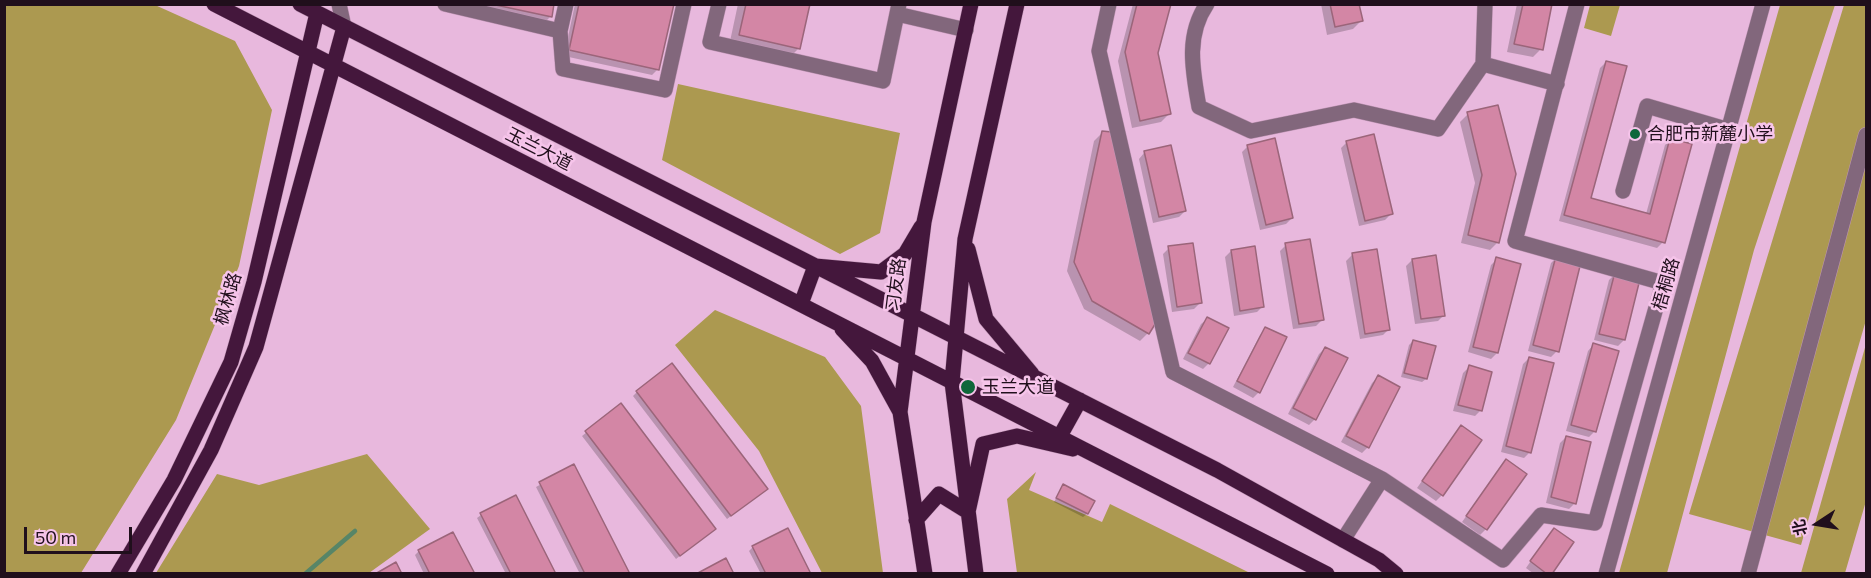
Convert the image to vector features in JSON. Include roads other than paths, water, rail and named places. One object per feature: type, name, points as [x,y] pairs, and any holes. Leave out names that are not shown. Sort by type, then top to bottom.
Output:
[{"type":"main road","name":"玉兰大道","points":[[214,4],[1327,573]]},
{"type":"main road","name":"玉兰大道","points":[[300,4],[319,9],[344,27],[1217,470],[1379,560],[1396,573]]},
{"type":"main road","name":"习友路","points":[[924,573],[900,412],[924,222],[971,4]]},
{"type":"main road","points":[[976,573],[952,382],[965,240],[1017,4]]},
{"type":"main road","name":"枫林路","points":[[118,573],[174,480],[231,362],[254,282],[319,9]]},
{"type":"main road","points":[[143,573],[211,450],[256,347],[344,27]]},
{"type":"main road","points":[[801,304],[815,266],[881,272],[905,254],[924,222]]},
{"type":"main road","points":[[965,240],[986,319],[1036,378]]},
{"type":"main road","points":[[833,320],[872,361],[900,412]]},
{"type":"main road","points":[[1060,436],[1080,400]]},
{"type":"main road","points":[[968,512],[983,444],[1017,436],[1095,454]]},
{"type":"main road","points":[[916,520],[939,494],[968,512]]},
{"type":"street","points":[[339,4],[344,27]]},
{"type":"street","points":[[445,4],[560,31]]},
{"type":"street","points":[[566,4],[560,31],[563,69],[665,90],[684,4]]},
{"type":"street","points":[[719,4],[710,42],[883,81],[898,9],[966,30]]},
{"type":"street","points":[[1109,4],[1099,51],[1173,372],[1382,478],[1503,560],[1541,515],[1595,523],[1663,283],[1515,241],[1577,4]]},
{"type":"street","points":[[1207,4],[1200,14],[1191,56],[1199,107],[1251,131],[1353,110],[1438,129],[1482,64],[1485,4]]},
{"type":"street","name":"梧桐路","points":[[1605,573],[1763,4]]},
{"type":"street","points":[[1482,64],[1557,84]]},
{"type":"street","points":[[1623,191],[1647,106],[1729,130]]},
{"type":"street","points":[[1748,573],[1866,135]]},
{"type":"street","points":[[1343,540],[1382,478]]},
{"type":"waterway","points":[[305,574],[355,531]]},
{"type":"place","name":"合肥市新麓小学","points":[[1635,134]]},
{"type":"place","name":"玉兰大道","points":[[968,387]]}]
